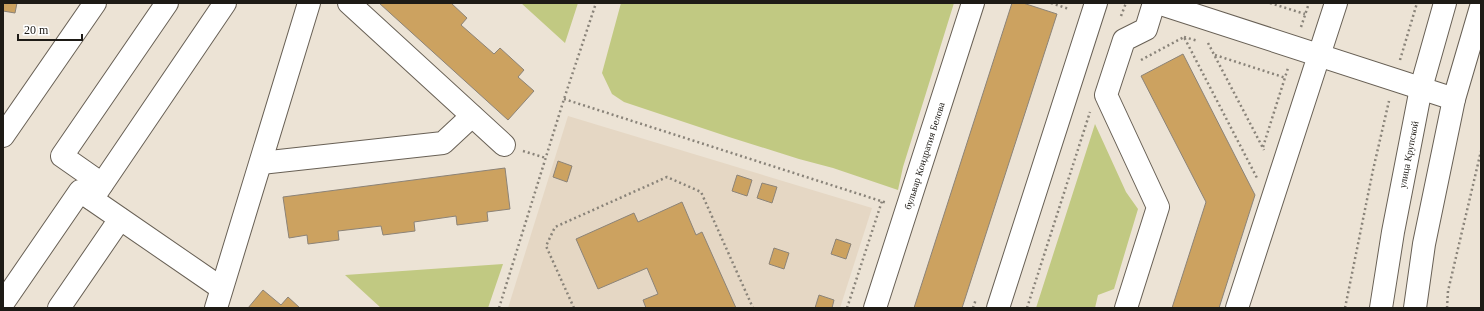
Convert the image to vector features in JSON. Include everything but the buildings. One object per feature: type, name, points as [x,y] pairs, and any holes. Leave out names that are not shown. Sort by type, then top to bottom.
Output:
[{"type":"main road","points":[[3,136],[95,3]]},
{"type":"main road","points":[[167,3],[62,156],[97,191],[120,218],[219,298],[309,3]]},
{"type":"main road","points":[[97,191],[225,3]]},
{"type":"main road","points":[[349,3],[504,145]]},
{"type":"main road","name":"бульвар Кондратия Белова","points":[[875,308],[973,3]]},
{"type":"main road","points":[[998,308],[1096,3]]},
{"type":"main road","points":[[1126,308],[1158,207],[1106,95],[1124,40],[1146,29],[1154,3]]},
{"type":"main road","points":[[1158,3],[1454,99]]},
{"type":"main road","points":[[1237,308],[1336,3]]},
{"type":"main road","name":"улица Крупской","points":[[1381,308],[1393,232],[1421,88],[1445,3]]},
{"type":"main road","points":[[1415,308],[1424,244],[1454,99],[1481,8]]},
{"type":"main road","points":[[261,163],[443,143],[472,116]]},
{"type":"main road","points":[[3,303],[80,191],[97,191]]},
{"type":"main road","points":[[59,308],[120,218]]},
{"type":"path","points":[[499,308],[564,99],[596,3]]},
{"type":"path","points":[[1051,3],[1069,9]]},
{"type":"path","points":[[1119,23],[1126,3]]},
{"type":"path","points":[[1270,3],[1305,14]]},
{"type":"path","points":[[1263,148],[1309,3]]},
{"type":"path","points":[[1345,308],[1370,185],[1394,79],[1417,3]]},
{"type":"path","points":[[1138,61],[1184,37],[1260,184]]},
{"type":"path","points":[[1209,44],[1266,153]]},
{"type":"path","points":[[1215,55],[1309,85]]},
{"type":"path","points":[[564,99],[907,209]]},
{"type":"path","points":[[1027,308],[1092,104]]},
{"type":"path","points":[[1447,308],[1448,291],[1481,151]]},
{"type":"path","points":[[574,308],[546,246],[555,227],[667,177],[701,192],[753,308]]},
{"type":"path","points":[[847,308],[882,201]]},
{"type":"shaded area","points":[[568,116],[872,208],[840,308],[508,308]]},
{"type":"green space","points":[[521,3],[578,3],[565,43]]},
{"type":"green space","points":[[621,3],[954,3],[903,167],[898,190],[833,168],[729,137],[624,102],[612,94],[602,73]]},
{"type":"green space","points":[[1095,124],[1126,192],[1138,209],[1114,289],[1098,295],[1095,308],[1036,308]]},
{"type":"green space","points":[[503,264],[488,308],[381,308],[345,275]]}]
